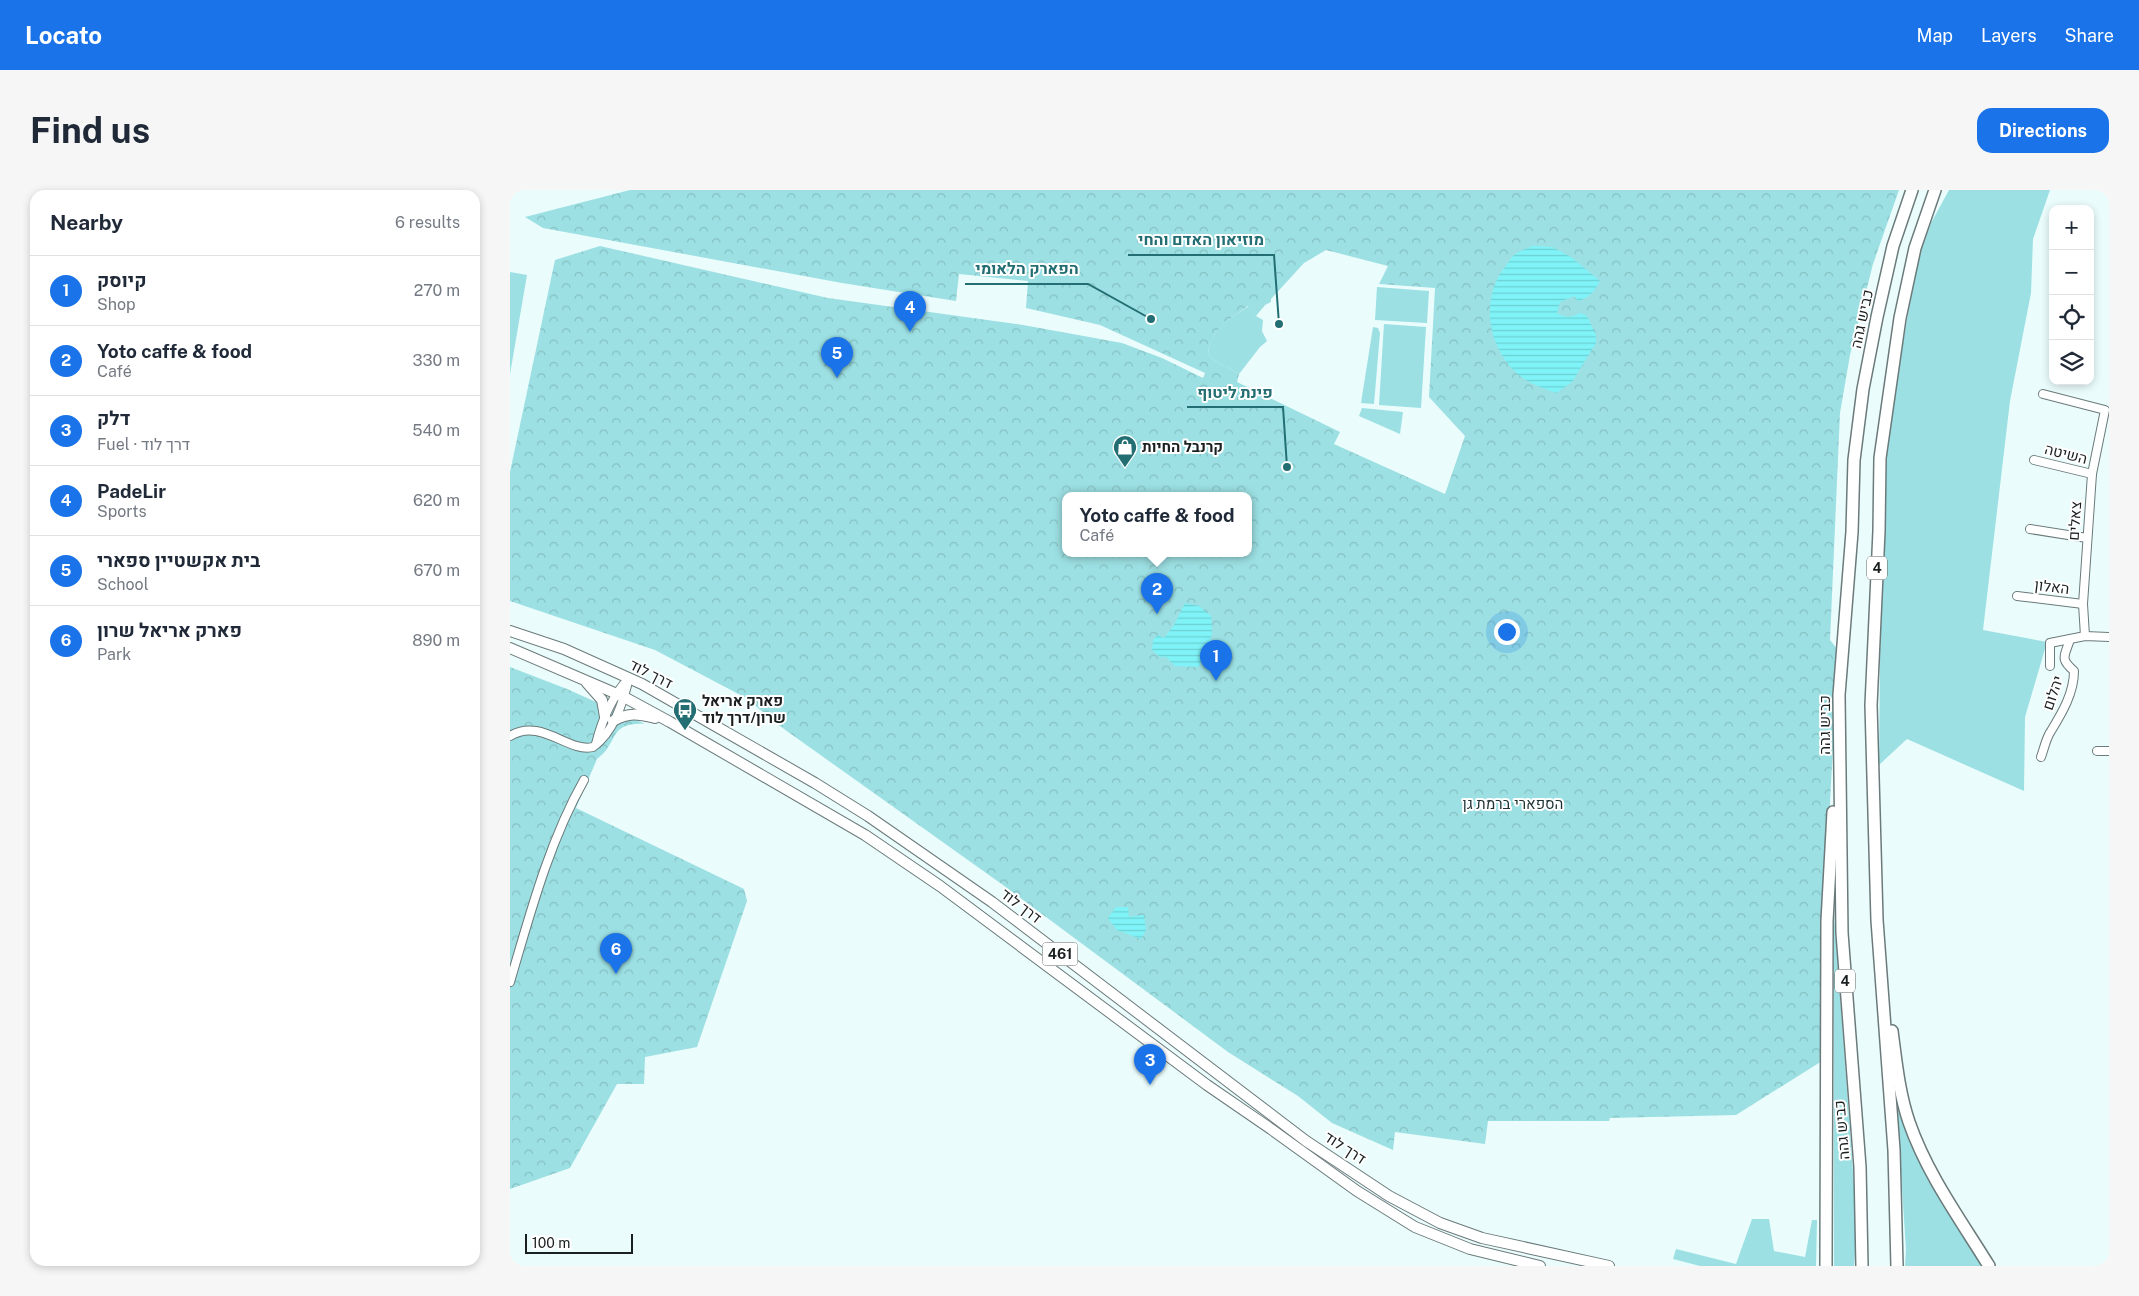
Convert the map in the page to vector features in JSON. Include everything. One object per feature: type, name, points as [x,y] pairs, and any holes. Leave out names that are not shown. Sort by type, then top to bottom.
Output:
[{"type":"highway","name":"כביש גהה","points":[[1862,1266],[1860,1167],[1842,933],[1839,696],[1852,532],[1854,460],[1863,389],[1877,317],[1894,246],[1912,190]]},
{"type":"highway","name":"4","points":[[1897,1266],[1894,1150],[1877,920],[1871,705],[1879,531],[1880,458],[1900,318],[1915,248],[1935,190]]},
{"type":"highway","points":[[1925,220],[1942,190]]},
{"type":"highway","points":[[1826,1266],[1827,922],[1839,696]]},
{"type":"highway","points":[[1877,920],[1895,1055],[1908,1120],[1939,1187],[1989,1266]]},
{"type":"highway","points":[[1822,1266],[1823,1206],[1827,1165]]},
{"type":"main road","name":"דרך לוד","points":[[510,630],[564,649],[628,678],[815,783],[920,851],[992,902],[1306,1141],[1389,1196],[1440,1223],[1482,1238],[1610,1266]]},
{"type":"main road","name":"דרך לוד","points":[[510,648],[619,695],[670,722],[865,835],[908,864],[1207,1086],[1379,1205],[1415,1227],[1470,1249],[1540,1266]]},
{"type":"main road","points":[[581,678],[602,700],[609,719],[633,714],[670,722]]},
{"type":"street","name":"צאלים","points":[[2043,394],[2105,410],[2092,474],[2083,604],[2085,636]]},
{"type":"street","name":"השיטה","points":[[2034,460],[2092,474]]},
{"type":"street","points":[[2030,529],[2087,538]]},
{"type":"street","name":"האלון","points":[[2017,596],[2083,604]]},
{"type":"street","points":[[2050,666],[2050,643],[2085,636],[2109,638]]},
{"type":"street","name":"יהלום","points":[[2041,757],[2050,731],[2065,706],[2074,677],[2074,671],[2064,662],[2063,658],[2070,639]]},
{"type":"street","points":[[510,736],[517,732],[544,732],[580,747],[596,746],[628,678]]},
{"type":"street","points":[[2097,751],[2109,751]]},
{"type":"street","points":[[510,982],[535,897],[570,804],[584,780]]},
{"type":"green space","name":"הספארי ברמת גן","points":[[630,190],[1899,190],[1873,264],[1850,355],[1840,413],[1830,640],[1838,650],[1828,841],[1822,1061],[1736,1115],[1610,1118],[1609,1121],[1488,1121],[1485,1144],[1395,1132],[1393,1150],[1332,1123],[1298,1096],[1228,1052],[1003,885],[777,724],[746,698],[655,650],[510,601],[510,472],[555,260],[600,246],[828,298],[1023,325],[1122,343],[1162,358],[1203,378],[1205,373],[1100,325],[1026,308],[1028,281],[959,274],[956,301],[842,283],[543,228],[525,217]],"holes":[[[1326,250],[1388,266],[1379,284],[1435,288],[1429,397],[1465,436],[1445,494],[1334,444],[1340,432],[1237,382],[1239,374],[1212,359],[1208,354],[1213,337],[1222,325],[1248,306],[1256,316],[1265,305],[1271,302],[1271,299],[1304,263]]]},
{"type":"green space","points":[[1949,190],[2050,190],[2033,239],[2031,293],[2010,401],[1983,630],[2047,642],[2025,717],[2024,791],[1907,739],[1879,765],[1881,559],[1886,482],[1886,443],[1917,261],[1931,223]]},
{"type":"green space","points":[[510,272],[527,275],[510,374]]},
{"type":"green space","points":[[1377,287],[1429,291],[1427,323],[1375,320]]},
{"type":"green space","points":[[1249,306],[1256,316],[1263,320],[1262,331],[1267,341],[1239,374],[1212,359],[1208,354],[1213,337],[1222,325]]},
{"type":"green space","points":[[1384,324],[1426,327],[1421,408],[1379,405]]},
{"type":"green space","points":[[1373,327],[1378,328],[1380,333],[1374,404],[1361,403]]},
{"type":"green space","points":[[1362,408],[1403,412],[1400,434],[1359,416]]},
{"type":"green space","points":[[510,667],[567,689],[645,724],[633,724],[619,730],[604,753],[597,759],[576,808],[744,889],[747,901],[697,1047],[645,1057],[644,1084],[617,1084],[570,1168],[510,1189]]},
{"type":"green space","points":[[1834,914],[1857,1226],[1854,1266],[1834,1266]]},
{"type":"green space","points":[[1895,1079],[1914,1140],[1936,1193],[1983,1266],[1905,1266],[1906,1250]]},
{"type":"green space","points":[[1752,1219],[1769,1219],[1774,1251],[1805,1257],[1812,1220],[1817,1220],[1816,1266],[1700,1266],[1673,1259],[1676,1249],[1736,1264]]},
{"type":"shaded area","points":[[1532,246],[1552,247],[1571,257],[1600,281],[1594,291],[1585,298],[1578,301],[1574,296],[1560,302],[1557,313],[1560,315],[1568,317],[1580,313],[1587,316],[1596,335],[1596,343],[1572,382],[1556,393],[1524,379],[1512,368],[1502,356],[1495,342],[1491,326],[1492,295],[1497,281],[1514,255]]},
{"type":"shaded area","points":[[1185,603],[1199,606],[1211,616],[1212,633],[1209,647],[1202,647],[1201,663],[1198,667],[1175,666],[1166,657],[1160,657],[1152,650],[1153,640],[1158,635],[1164,638],[1174,625]]},
{"type":"shaded area","points":[[1116,907],[1128,907],[1129,917],[1144,915],[1146,930],[1141,939],[1117,930],[1108,918]]},
{"type":"place","name":"הפארק הלאומי","points":[[1151,319]]},
{"type":"place","name":"מוזיאון האדם והחי","points":[[1279,324]]},
{"type":"place","name":"PadeLir","points":[[910,332]]},
{"type":"place","name":"בית אקשטיין ספארי","points":[[837,378]]},
{"type":"place","name":"פינת ליטוף","points":[[1287,467]]},
{"type":"place","name":"קרנבל החיות","points":[[1125,468]]},
{"type":"place","name":"Yoto caffe & food","points":[[1157,614]]},
{"type":"place","name":"קיוסק","points":[[1216,681]]},
{"type":"place","name":"פארק אריאל שרון/דרך לוד","points":[[685,731]]},
{"type":"place","name":"פארק אריאל שרון","points":[[616,974]]},
{"type":"place","name":"דלק","points":[[1150,1085]]}]
